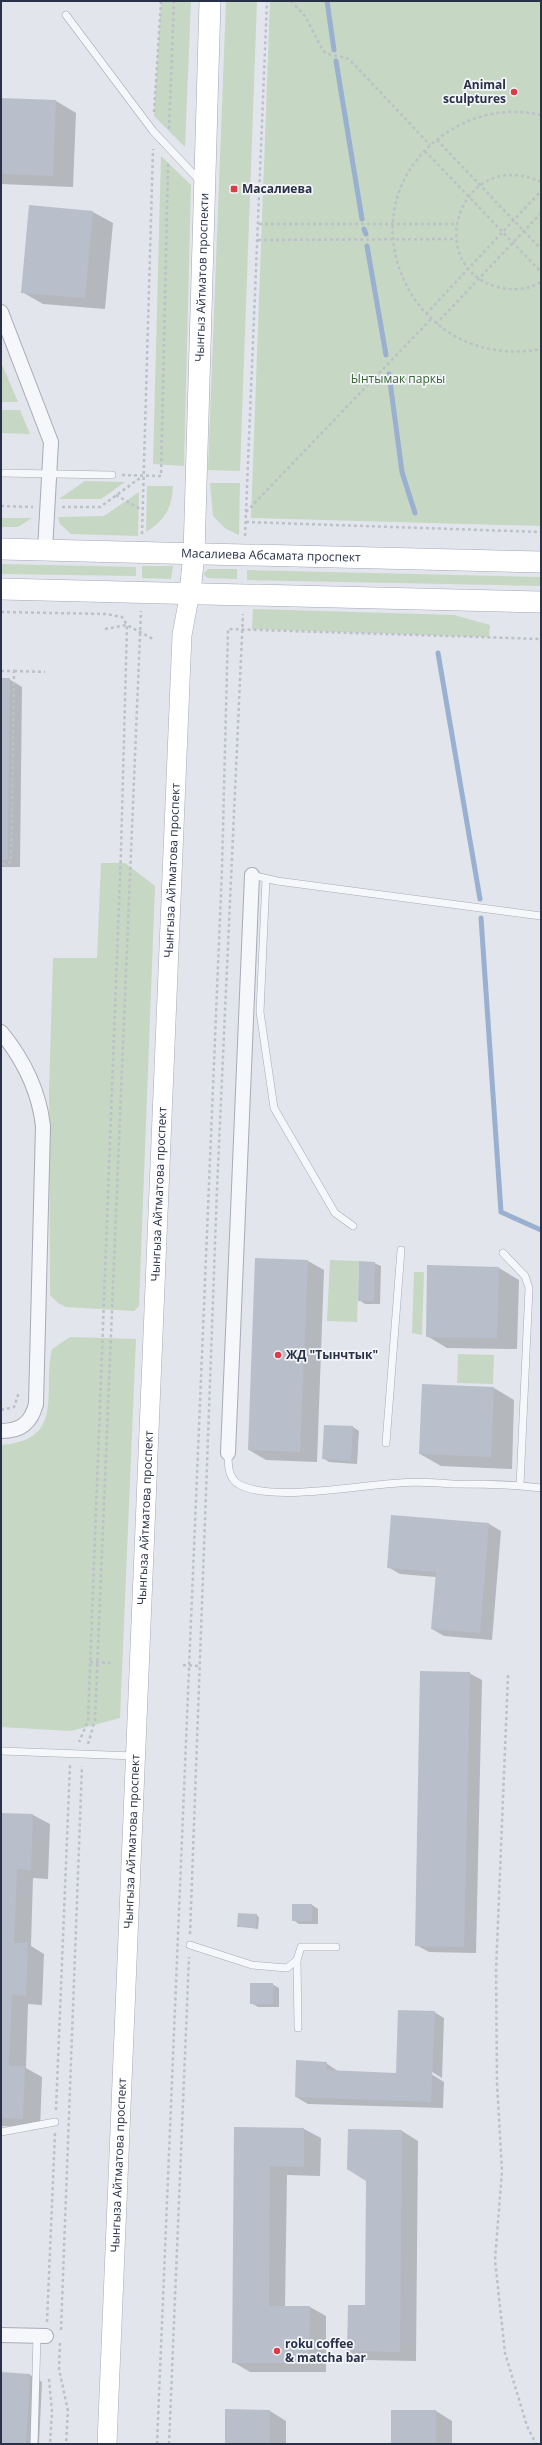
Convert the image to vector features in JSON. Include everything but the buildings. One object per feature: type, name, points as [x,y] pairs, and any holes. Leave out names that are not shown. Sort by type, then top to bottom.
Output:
[{"type":"main road","name":"Чынгыз Айтматов проспекти","points":[[190,592],[194,554],[210,1]]},
{"type":"main road","name":"Масалиева Абсамата проспект","points":[[1,549],[541,562]]},
{"type":"main road","points":[[1,589],[190,592],[541,602]]},
{"type":"main road","name":"Чынгыза Айтматова проспект","points":[[107,2444],[182,636],[190,592]]},
{"type":"street","points":[[1,312],[51,442],[44,550]]},
{"type":"street","points":[[228,1453],[252,875]]},
{"type":"street","points":[[1,1032],[20,1058],[29,1078],[41,1110],[43,1126],[36,1404],[33,1415],[26,1424],[19,1428],[1,1431]]},
{"type":"street","points":[[1,2335],[42,2336]]},
{"type":"lane","points":[[66,14],[153,131],[204,185]]},
{"type":"lane","points":[[1,473],[112,475]]},
{"type":"lane","points":[[252,875],[266,879],[541,916]]},
{"type":"lane","points":[[266,879],[260,1012],[274,1108],[334,1213],[353,1226]]},
{"type":"lane","points":[[386,1443],[401,1250]]},
{"type":"lane","points":[[504,1254],[525,1276],[528,1288],[520,1485]]},
{"type":"lane","points":[[228,1453],[228,1466],[232,1479],[248,1488],[282,1492],[325,1490],[400,1482],[520,1485],[541,1488]]},
{"type":"lane","points":[[1,1751],[136,1756]]},
{"type":"lane","points":[[190,1945],[252,1965],[287,1968],[297,1960]]},
{"type":"lane","points":[[298,2028],[297,1960],[301,1947],[336,1947]]},
{"type":"lane","points":[[1,2132],[55,2122]]},
{"type":"lane","points":[[34,2444],[42,2336]]},
{"type":"path","points":[[142,537],[153,131],[161,1]]},
{"type":"path","points":[[112,475],[161,476],[168,147],[174,1]]},
{"type":"path","points":[[245,537],[267,1]]},
{"type":"path","points":[[292,1],[305,16],[324,51],[328,55],[342,56],[350,60],[430,146]]},
{"type":"path","points":[[541,115],[522,112],[488,115],[466,122],[437,140],[424,151],[405,180],[397,201],[393,224],[393,240],[396,259],[402,278],[412,296],[436,324],[455,337],[486,349],[519,352],[541,349]]},
{"type":"path","points":[[437,140],[541,249]]},
{"type":"path","points":[[424,151],[541,272]]},
{"type":"path","points":[[541,182],[524,176],[514,175],[493,178],[468,196],[456,224],[456,239],[462,257],[469,268],[480,278],[491,285],[515,290],[541,282]]},
{"type":"path","points":[[426,314],[541,191]]},
{"type":"path","points":[[436,324],[541,213]]},
{"type":"path","points":[[259,224],[456,224]]},
{"type":"path","points":[[258,240],[456,239]]},
{"type":"path","points":[[246,512],[431,319]]},
{"type":"path","points":[[1,506],[100,507],[143,476]]},
{"type":"path","points":[[116,495],[143,510]]},
{"type":"path","points":[[246,522],[541,532]]},
{"type":"path","points":[[66,2444],[68,2411],[59,2369],[82,1763],[96,1720],[141,607]]},
{"type":"path","points":[[169,2444],[190,1945],[217,1181],[243,608]]},
{"type":"path","points":[[1,612],[106,614],[122,617],[127,625],[153,639]]},
{"type":"path","points":[[105,629],[127,625]]},
{"type":"path","points":[[42,2336],[55,2122],[70,1764],[88,1721],[121,851],[127,625]]},
{"type":"path","points":[[157,2444],[222,869],[228,629],[541,639]]},
{"type":"path","points":[[1,671],[45,672]]},
{"type":"path","points":[[1,864],[11,862],[14,671]]},
{"type":"path","points":[[1,1410],[14,1407],[19,1395],[19,1387]]},
{"type":"path","points":[[90,1662],[110,1663]]},
{"type":"path","points":[[182,1665],[200,1666]]},
{"type":"path","points":[[508,1674],[496,1971],[497,2083],[502,2171],[495,2260],[505,2353],[527,2426],[536,2444]]},
{"type":"path","points":[[49,2374],[52,2412],[50,2444]]},
{"type":"green space","points":[[161,1],[191,1],[185,147],[154,116]]},
{"type":"green space","points":[[226,1],[257,1],[240,471],[208,470]]},
{"type":"green space","name":"Ынтымак паркы","points":[[270,1],[541,1],[541,526],[251,518]]},
{"type":"green space","points":[[161,156],[191,185],[184,466],[153,464]]},
{"type":"green space","points":[[1,362],[18,402],[1,402]]},
{"type":"green space","points":[[1,410],[20,410],[30,434],[1,433]]},
{"type":"green space","points":[[85,481],[125,482],[101,499],[59,499]]},
{"type":"green space","points":[[210,483],[240,483],[239,535],[226,529],[213,516]]},
{"type":"green space","points":[[147,486],[173,486],[171,501],[166,513],[158,523],[146,532]]},
{"type":"green space","points":[[139,492],[138,536],[71,534],[60,524],[58,517],[104,516]]},
{"type":"green space","points":[[1,518],[32,518],[18,527],[1,527]]},
{"type":"green space","points":[[1,564],[136,567],[136,576],[1,574]]},
{"type":"green space","points":[[142,566],[173,566],[171,579],[142,578]]},
{"type":"green space","points":[[208,569],[237,569],[237,579],[208,578],[203,574]]},
{"type":"green space","points":[[247,570],[541,577],[541,586],[247,580]]},
{"type":"green space","points":[[253,609],[454,615],[490,625],[489,637],[252,629]]},
{"type":"green space","points":[[101,863],[125,863],[155,886],[139,1306],[134,1311],[66,1307],[58,1303],[50,1295],[49,1090],[53,958],[97,958]]},
{"type":"green space","points":[[330,1260],[359,1261],[357,1322],[327,1321]]},
{"type":"green space","points":[[414,1272],[424,1272],[422,1335],[412,1333]]},
{"type":"green space","points":[[70,1337],[136,1339],[120,1718],[71,1731],[1,1727],[1,1445],[21,1441],[35,1434],[43,1424],[47,1412],[49,1397],[52,1349]]},
{"type":"green space","points":[[458,1354],[494,1355],[493,1384],[457,1383]]},
{"type":"waterway","points":[[327,1],[334,50]]},
{"type":"waterway","points":[[336,61],[362,219]]},
{"type":"waterway","points":[[364,229],[366,234]]},
{"type":"waterway","points":[[367,246],[386,355]]},
{"type":"waterway","points":[[389,374],[402,472],[415,513]]},
{"type":"waterway","points":[[438,653],[480,899]]},
{"type":"waterway","points":[[481,918],[501,1212],[541,1230]]},
{"type":"place","name":"Animal sculptures","points":[[514,92]]},
{"type":"place","name":"Масалиева","points":[[234,189]]},
{"type":"place","name":"ЖД \"Тынчтык\"","points":[[278,1355]]},
{"type":"place","name":"roku coffee & matcha bar","points":[[277,2351]]}]
